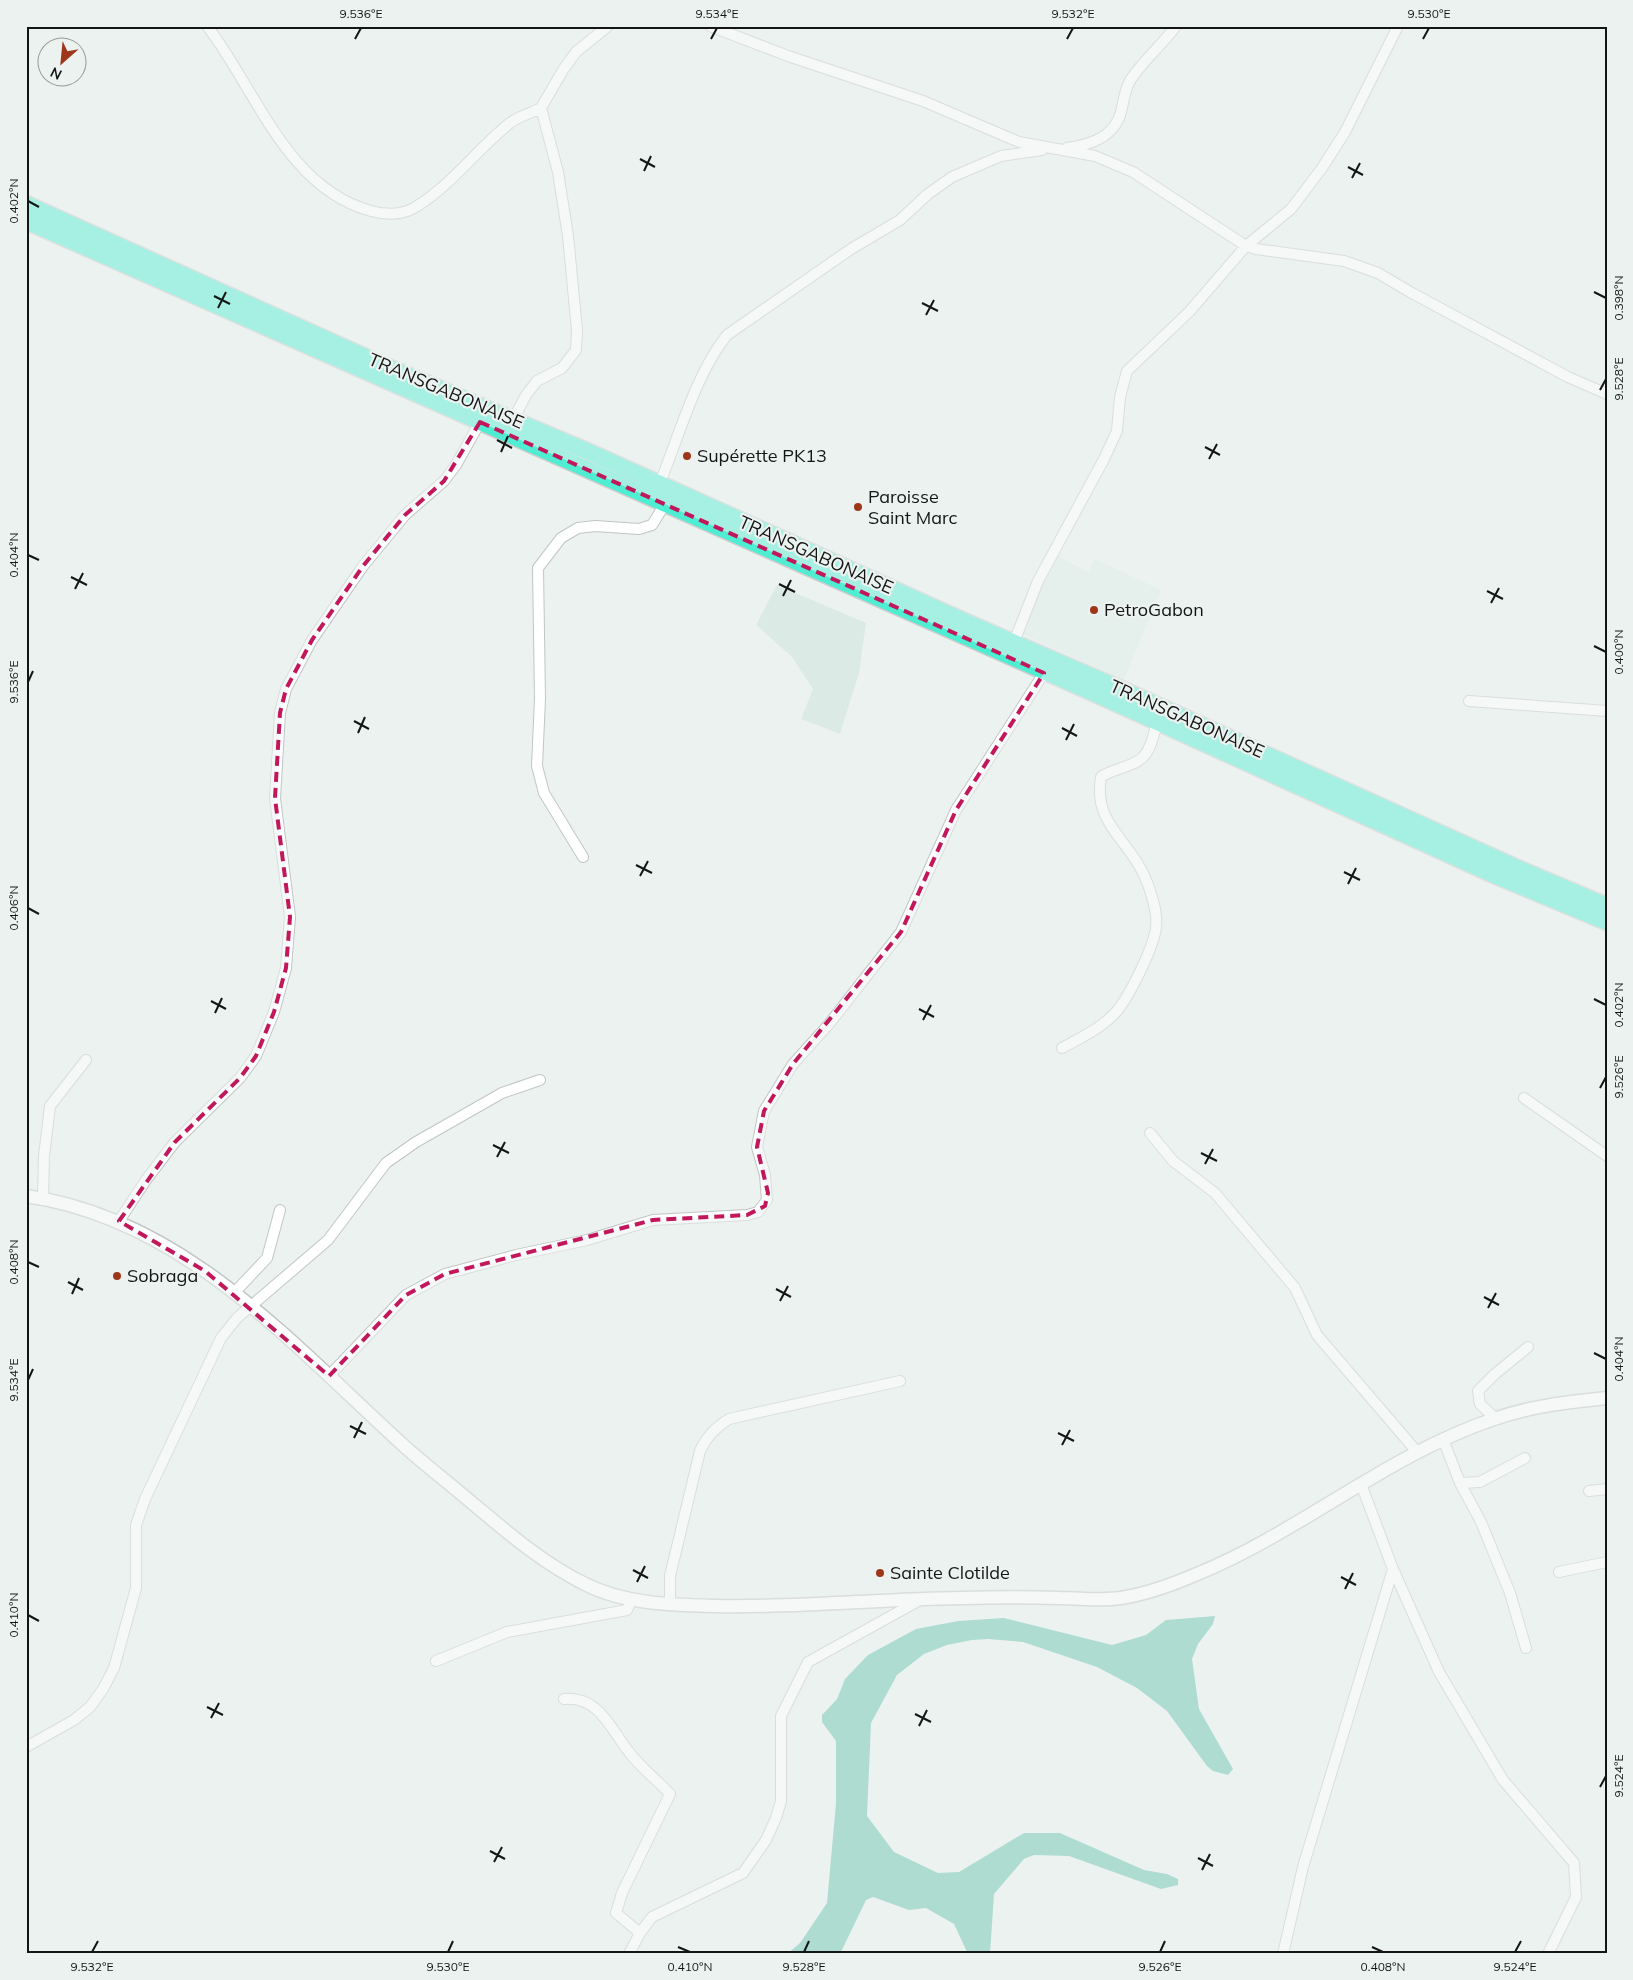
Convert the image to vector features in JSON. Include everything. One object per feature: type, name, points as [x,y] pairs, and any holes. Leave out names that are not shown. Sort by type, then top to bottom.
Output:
[{"type":"highway","name":"TRANSGABONAISE","points":[[26,204],[383,365],[587,451],[659,485],[1243,743],[1498,860],[1607,906]]},
{"type":"highway","name":"TRANSGABONAISE","points":[[26,221],[1157,722],[1494,876],[1607,922]]},
{"type":"street","points":[[207,26],[256,103],[309,177],[331,194],[356,207],[396,215],[414,208],[451,179],[512,122],[541,108],[562,70],[576,52],[608,26]]},
{"type":"street","points":[[710,26],[788,56],[923,102],[1019,142],[1095,156],[1133,172],[1246,246],[1344,261],[1378,273],[1568,377],[1607,394]]},
{"type":"street","points":[[659,485],[716,349],[728,336],[851,249],[900,220],[928,194],[952,177],[1001,156],[1087,145],[1104,137],[1114,127],[1121,114],[1123,97],[1129,81],[1176,26]]},
{"type":"street","points":[[1014,642],[1038,581],[1104,459],[1117,431],[1120,397],[1127,371],[1189,312],[1246,246],[1291,208],[1322,168],[1345,132],[1398,26]]},
{"type":"street","points":[[513,420],[526,395],[536,381],[562,368],[576,350],[577,330],[568,236],[558,172],[541,108]]},
{"type":"street","points":[[119,1221],[146,1180],[175,1142],[240,1078],[256,1056],[274,1012],[286,968],[290,917],[275,798],[280,713],[286,689],[312,640],[363,566],[406,515],[444,480],[456,465],[480,422]]},
{"type":"street","points":[[583,856],[544,794],[537,766],[540,699],[538,568],[562,538],[578,528],[595,526],[639,529],[652,525],[666,504]]},
{"type":"street","points":[[329,1376],[406,1295],[445,1274],[516,1255],[587,1240],[653,1220],[747,1216],[758,1212],[765,1206],[768,1193],[757,1147],[764,1111],[793,1064],[829,1024],[901,932],[956,810],[1044,673]]},
{"type":"street","points":[[1468,701],[1607,711]]},
{"type":"street","points":[[1062,1048],[1093,1030],[1115,1013],[1129,994],[1153,942],[1157,925],[1144,874],[1110,827],[1101,807],[1098,793],[1101,777],[1144,756],[1151,742],[1157,722]]},
{"type":"street","points":[[43,1198],[44,1156],[50,1106],[86,1060]]},
{"type":"street","points":[[26,1747],[74,1720],[90,1707],[114,1668],[136,1588],[136,1525],[145,1499],[221,1338],[237,1318],[328,1240],[386,1163],[416,1142],[502,1093],[540,1080]]},
{"type":"street","points":[[1524,1098],[1607,1156]]},
{"type":"street","points":[[1150,1133],[1173,1161],[1214,1193],[1295,1288],[1309,1322],[1317,1335],[1418,1453]]},
{"type":"street","points":[[26,1196],[78,1206],[119,1221],[180,1254],[251,1307],[407,1449],[535,1555],[589,1587],[632,1599],[670,1604],[768,1606],[921,1600],[1124,1598],[1194,1576],[1229,1560],[1443,1439],[1494,1418],[1550,1404],[1607,1398]]},
{"type":"street","points":[[234,1293],[267,1258],[280,1210]]},
{"type":"street","points":[[1494,1418],[1480,1404],[1478,1391],[1495,1374],[1528,1347]]},
{"type":"street","points":[[670,1604],[670,1576],[700,1451],[703,1443],[719,1425],[729,1420],[900,1381]]},
{"type":"street","points":[[1443,1439],[1460,1483],[1481,1522],[1510,1593],[1526,1648]]},
{"type":"street","points":[[1460,1483],[1480,1482],[1525,1458]]},
{"type":"street","points":[[1361,1484],[1393,1570],[1439,1672],[1502,1780],[1574,1863],[1576,1896],[1548,1954]]},
{"type":"street","points":[[1589,1491],[1607,1489]]},
{"type":"street","points":[[1559,1572],[1607,1562]]},
{"type":"street","points":[[1283,1954],[1303,1867],[1393,1570]]},
{"type":"street","points":[[436,1662],[507,1632],[627,1610],[632,1599]]},
{"type":"street","points":[[630,1954],[640,1933],[652,1917],[743,1873],[766,1840],[781,1801],[781,1716],[808,1662],[921,1600]]},
{"type":"street","points":[[564,1698],[574,1698],[597,1708],[630,1753],[670,1794],[622,1893],[616,1913],[640,1933]]},
{"type":"highlighted area","points":[[480,422],[1044,673],[956,810],[901,932],[793,1064],[764,1111],[757,1147],[768,1193],[765,1206],[747,1215],[653,1220],[445,1274],[406,1295],[329,1376],[205,1271],[119,1221],[175,1142],[240,1078],[256,1056],[274,1012],[286,968],[290,917],[275,798],[280,713],[286,689],[312,640],[363,566],[405,515],[444,481]]},
{"type":"shaded area","points":[[1058,556],[1088,572],[1095,559],[1161,590],[1124,680],[1023,634],[1033,603]]},
{"type":"shaded area","points":[[777,585],[866,623],[859,673],[840,734],[801,719],[813,689],[792,657],[756,625]]},
{"type":"shaded area","points":[[1215,1616],[1213,1624],[1198,1644],[1192,1659],[1199,1709],[1233,1769],[1228,1775],[1213,1771],[1207,1766],[1167,1711],[1137,1688],[1097,1667],[1023,1642],[988,1639],[972,1640],[947,1645],[924,1654],[897,1675],[871,1723],[867,1816],[894,1852],[938,1873],[959,1872],[1024,1833],[1060,1833],[1144,1870],[1167,1874],[1178,1879],[1178,1885],[1161,1889],[1069,1856],[1034,1855],[1024,1859],[994,1894],[990,1954],[968,1954],[954,1924],[926,1908],[909,1910],[873,1897],[866,1900],[840,1954],[787,1954],[800,1943],[827,1903],[836,1803],[836,1741],[822,1722],[822,1715],[837,1699],[845,1679],[868,1655],[916,1629],[958,1621],[1004,1618],[1112,1645],[1146,1635],[1166,1620]]},
{"type":"place","name":"Supérette PK13","points":[[687,456]]},
{"type":"place","name":"Paroisse Saint Marc","points":[[858,507]]},
{"type":"place","name":"PetroGabon","points":[[1094,610]]},
{"type":"place","name":"Sobraga","points":[[117,1276]]},
{"type":"place","name":"Sainte Clotilde","points":[[880,1573]]}]
